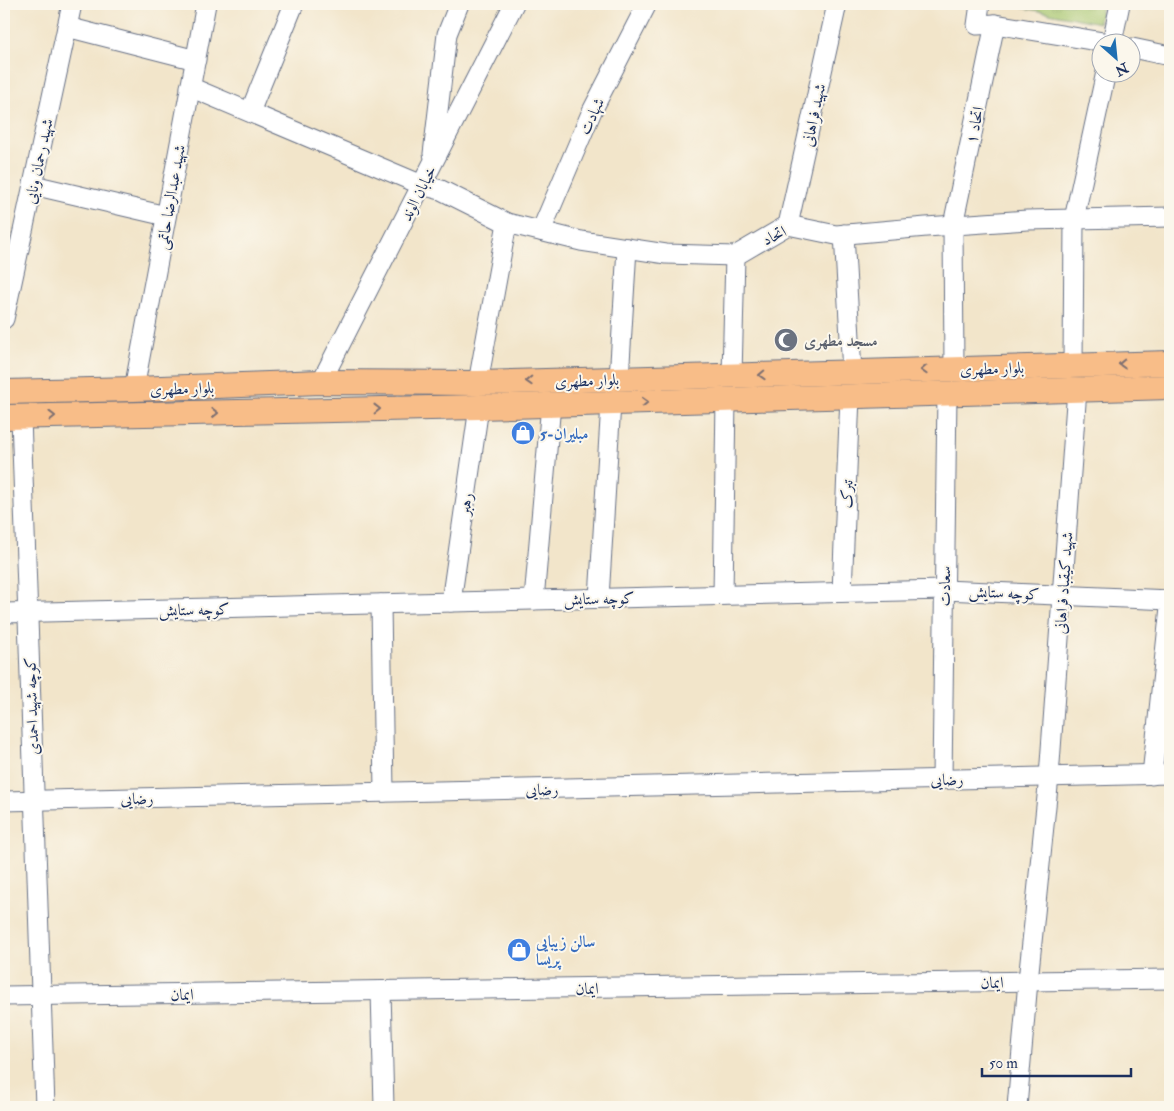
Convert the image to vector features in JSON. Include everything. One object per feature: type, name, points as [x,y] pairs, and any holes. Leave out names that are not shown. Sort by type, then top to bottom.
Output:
[{"type":"main road","name":"بلوار مطهری","points":[[4,392],[134,390],[321,382],[478,383],[1170,363]]},
{"type":"main road","name":"بلوار مطهری","points":[[12,417],[478,407],[1170,387]]},
{"type":"street","name":"شهید رحمان ونایی","points":[[4,319],[12,242],[33,185],[70,4]]},
{"type":"street","name":"شهید عبدالرضا حاتمی","points":[[134,390],[206,4]]},
{"type":"street","points":[[250,112],[294,4]]},
{"type":"street","points":[[432,165],[447,34],[459,4]]},
{"type":"street","name":"خیابان الوند","points":[[321,382],[514,4]]},
{"type":"street","name":"شهادت","points":[[541,231],[592,111],[647,4]]},
{"type":"street","name":"شهید فراهانی","points":[[788,225],[837,4]]},
{"type":"street","name":"اتحاد ۱","points":[[954,369],[953,225],[986,25],[980,4]]},
{"type":"street","points":[[1114,32],[1120,4]]},
{"type":"street","points":[[986,25],[1092,40]]},
{"type":"street","points":[[67,26],[196,60]]},
{"type":"street","points":[[1142,50],[1170,56]]},
{"type":"street","points":[[1073,366],[1074,219],[1104,82]]},
{"type":"street","points":[[190,87],[422,185],[441,190],[507,223],[581,241],[666,254],[735,256],[732,376]]},
{"type":"street","points":[[33,185],[166,216]]},
{"type":"street","name":"اتحاد","points":[[735,256],[788,225],[844,234],[1027,220],[1170,218]]},
{"type":"street","points":[[478,383],[507,223]]},
{"type":"street","points":[[844,234],[852,372]]},
{"type":"street","points":[[619,379],[628,248]]},
{"type":"street","name":"شهید کیقباد فراهانی","points":[[1017,1107],[1049,777],[1077,389]]},
{"type":"street","name":"سعادت","points":[[942,779],[947,393]]},
{"type":"street","name":"تبرک","points":[[842,592],[850,396]]},
{"type":"street","points":[[722,595],[726,400]]},
{"type":"street","points":[[598,598],[611,403]]},
{"type":"street","points":[[534,600],[551,404]]},
{"type":"street","name":"رهبر","points":[[451,602],[478,407]]},
{"type":"street","name":"کوچه شهید احمدی","points":[[12,417],[28,613],[45,1107]]},
{"type":"street","name":"کوچه ستایش","points":[[4,614],[944,590],[1170,600]]},
{"type":"street","points":[[380,604],[384,792]]},
{"type":"street","points":[[1161,774],[1170,607]]},
{"type":"street","name":"رضایی","points":[[4,801],[1161,774]]},
{"type":"street","name":"ایمان","points":[[4,996],[1170,979]]},
{"type":"street","points":[[381,991],[384,1107]]},
{"type":"green space","points":[[1004,4],[1102,4],[1099,23]]},
{"type":"place","name":"مسجد مطهری","points":[[786,340]]},
{"type":"place","name":"مبلیران-5","points":[[523,433]]},
{"type":"place","name":"سالن زیبایی پریسا","points":[[519,950]]}]
